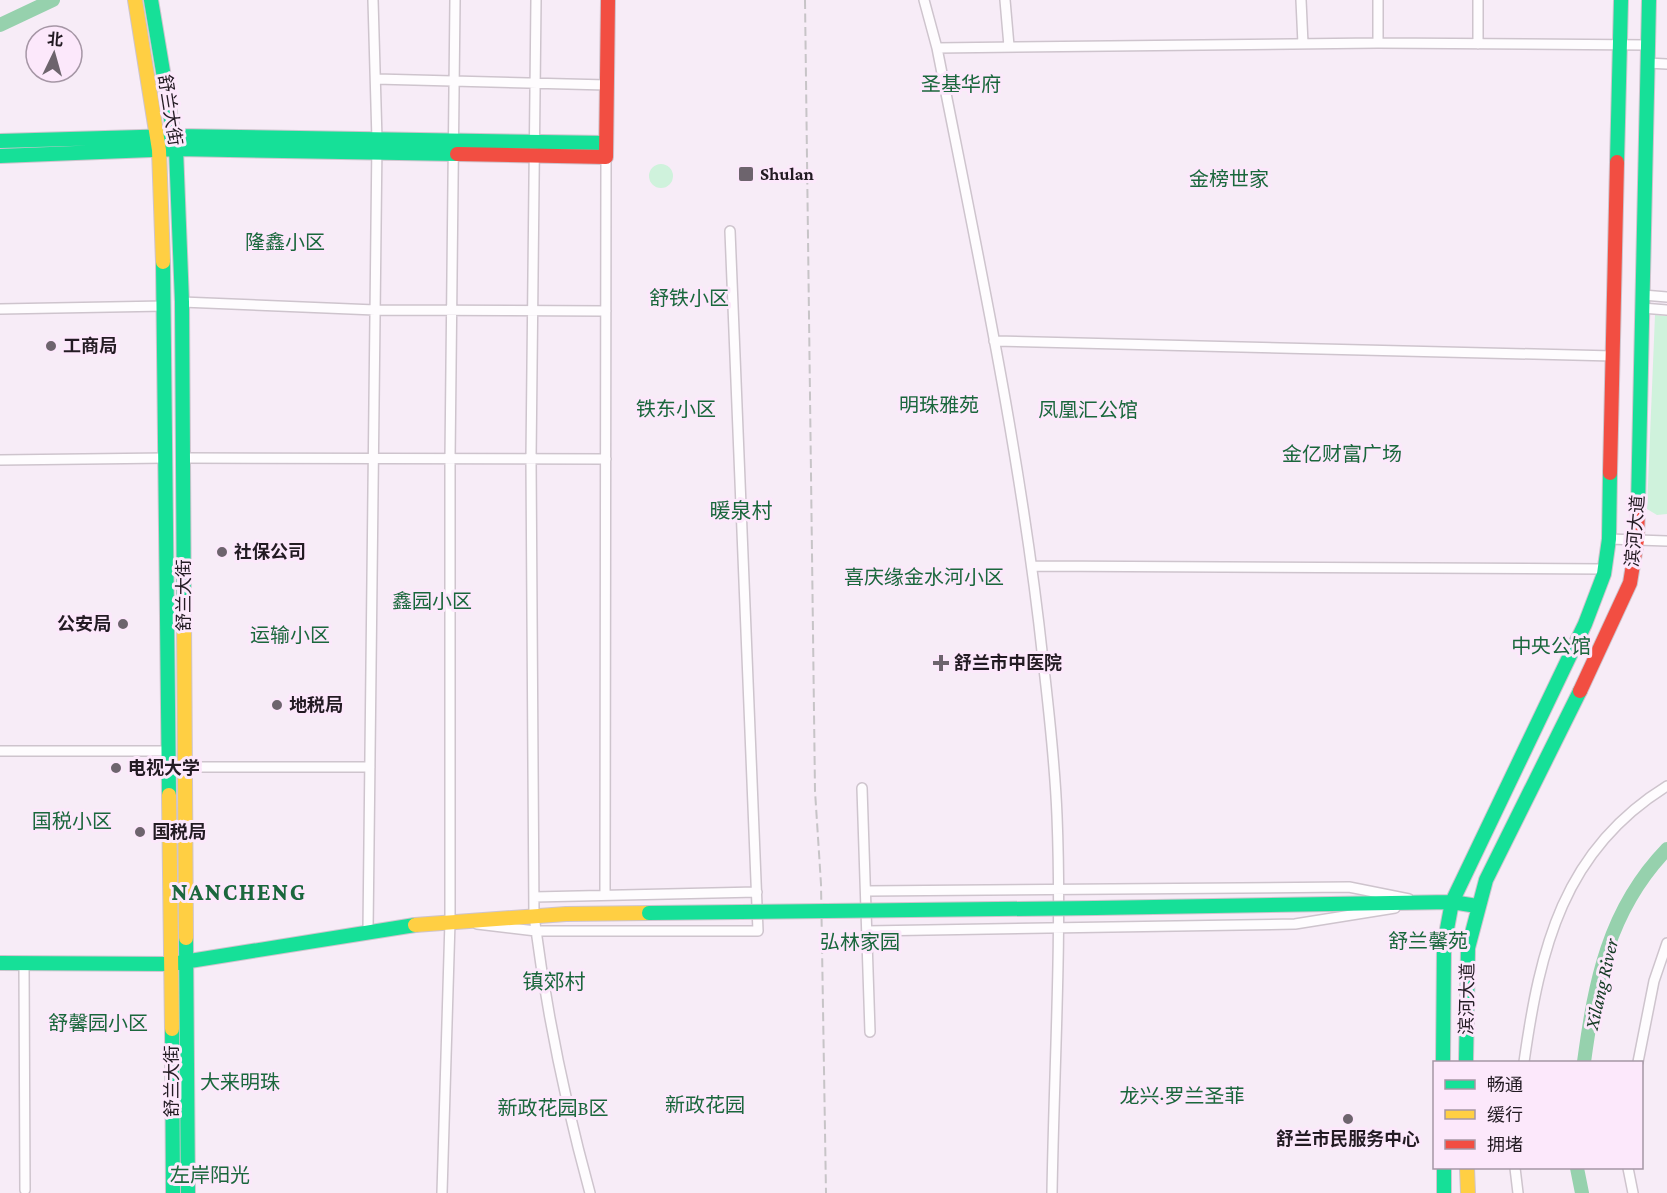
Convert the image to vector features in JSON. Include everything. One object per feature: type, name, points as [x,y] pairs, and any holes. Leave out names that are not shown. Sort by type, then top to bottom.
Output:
[{"type":"main road","name":"舒兰大街","points":[[135,0],[159,143],[165,306],[173,1193]]},
{"type":"main road","name":"舒兰大街","points":[[151,0],[176,143],[182,302],[188,1193]]},
{"type":"main road","points":[[0,141],[606,150],[608,0]]},
{"type":"main road","name":"滨河大道","points":[[1443,1061],[1444,945],[1452,902],[1585,624],[1604,569],[1609,539],[1621,0]]},
{"type":"main road","name":"滨河大道","points":[[1466,1061],[1468,948],[1477,906],[1486,880],[1609,631],[1629,583],[1637,540],[1649,0]]},
{"type":"main road","points":[[0,156],[159,143]]},
{"type":"main road","points":[[0,963],[186,963],[368,931],[450,921],[534,916],[1430,902],[1452,902],[1477,906]]},
{"type":"main road","points":[[1444,1169],[1444,1193]]},
{"type":"main road","points":[[1467,1169],[1468,1193]]},
{"type":"street","points":[[368,931],[377,146],[374,0]]},
{"type":"street","points":[[442,1193],[450,921],[450,459],[455,0]]},
{"type":"street","points":[[536,0],[531,459],[534,916],[542,978],[571,1120],[590,1193]]},
{"type":"street","points":[[924,0],[936,48],[1012,431],[1033,566],[1057,814],[1058,927],[1052,1193]]},
{"type":"street","points":[[1005,0],[1009,46]]},
{"type":"street","points":[[1300,0],[1303,44]]},
{"type":"street","points":[[1378,0],[1378,43]]},
{"type":"street","points":[[1478,0],[1478,44]]},
{"type":"street","points":[[936,48],[1378,43],[1648,45]]},
{"type":"street","points":[[1647,63],[1667,64]]},
{"type":"street","points":[[376,79],[607,85]]},
{"type":"street","points":[[605,894],[606,150]]},
{"type":"street","points":[[450,921],[536,931],[758,930],[730,231]]},
{"type":"street","points":[[1643,302],[1667,297]]},
{"type":"street","points":[[182,302],[375,310],[606,311]]},
{"type":"street","points":[[1643,302],[1667,310]]},
{"type":"street","points":[[0,309],[165,306]]},
{"type":"street","points":[[994,341],[1613,356]]},
{"type":"street","points":[[0,460],[167,458]]},
{"type":"street","points":[[184,458],[606,459]]},
{"type":"street","points":[[1609,539],[1667,542]]},
{"type":"street","points":[[1033,566],[1604,569]]},
{"type":"street","points":[[0,751],[169,751]]},
{"type":"street","points":[[185,767],[370,767]]},
{"type":"street","points":[[1524,1061],[1546,946],[1571,884],[1612,830],[1647,799],[1667,786]]},
{"type":"street","points":[[862,788],[870,1032]]},
{"type":"street","points":[[866,891],[1349,887],[1430,902]]},
{"type":"street","points":[[534,897],[757,892]]},
{"type":"street","points":[[867,931],[1294,924],[1430,902]]},
{"type":"street","points":[[1638,1061],[1654,981],[1667,943]]},
{"type":"street","points":[[0,953],[0,963]]},
{"type":"street","points":[[24,964],[25,1190]]},
{"type":"street","points":[[1515,1169],[1518,1193]]},
{"type":"street","points":[[1628,1169],[1633,1193]]},
{"type":"green space","points":[[661,164],[670,167],[673,176],[670,185],[661,188],[652,185],[649,176],[652,167]]},
{"type":"green space","points":[[1655,315],[1667,316],[1667,514],[1657,515],[1647,509]]},
{"type":"waterway","points":[[0,25],[53,0]]},
{"type":"waterway","name":"Xilang River","points":[[1584,1061],[1593,1004],[1608,948],[1618,922],[1647,872],[1667,849]]},
{"type":"waterway","name":"Xilang River","points":[[1577,1169],[1582,1193]]},
{"type":"railway","points":[[805,0],[815,791],[821,884],[826,1193]]},
{"type":"traffic: fast","points":[[151,0],[176,149],[182,302],[184,619]]},
{"type":"traffic: fast","points":[[1617,162],[1621,0]]},
{"type":"traffic: fast","points":[[1638,506],[1649,0]]},
{"type":"traffic: fast","points":[[0,141],[175,136],[606,143]]},
{"type":"traffic: fast","points":[[0,156],[176,149],[457,154]]},
{"type":"traffic: fast","points":[[163,262],[169,795]]},
{"type":"traffic: fast","points":[[1443,1061],[1444,945],[1452,902],[1585,624],[1604,574],[1609,539],[1610,473]]},
{"type":"traffic: fast","points":[[1466,1061],[1468,948],[1486,880],[1580,691]]},
{"type":"traffic: fast","points":[[1095,908],[1452,902],[1477,906]]},
{"type":"traffic: fast","points":[[649,913],[1095,908]]},
{"type":"traffic: fast","points":[[0,963],[171,964],[415,925]]},
{"type":"traffic: fast","points":[[186,938],[188,1193]]},
{"type":"traffic: fast","points":[[172,1029],[173,1193]]},
{"type":"traffic: fast","points":[[1444,1169],[1444,1193]]},
{"type":"traffic: slow","points":[[135,0],[159,150],[163,262]]},
{"type":"traffic: slow","points":[[184,619],[186,938]]},
{"type":"traffic: slow","points":[[169,795],[172,1029]]},
{"type":"traffic: slow","points":[[415,925],[566,914],[649,913]]},
{"type":"traffic: slow","points":[[1467,1169],[1468,1193]]},
{"type":"traffic: jam","points":[[457,154],[606,157],[608,0]]},
{"type":"traffic: jam","points":[[1610,473],[1617,162]]},
{"type":"traffic: jam","points":[[1580,691],[1630,583],[1637,540],[1638,506]]},
{"type":"place","name":"Shulan","points":[[746,174]]},
{"type":"place","name":"工商局","points":[[51,346]]},
{"type":"place","name":"社保公司","points":[[222,552]]},
{"type":"place","name":"公安局","points":[[123,624]]},
{"type":"place","name":"舒兰市中医院","points":[[941,663]]},
{"type":"place","name":"地税局","points":[[277,705]]},
{"type":"place","name":"电视大学","points":[[116,768]]},
{"type":"place","name":"国税局","points":[[140,832]]},
{"type":"place","name":"舒兰市民服务中心","points":[[1348,1119]]},
{"type":"district","name":"圣基华府","points":[[961,84]]},
{"type":"district","name":"金榜世家","points":[[1229,179]]},
{"type":"district","name":"隆鑫小区","points":[[285,242]]},
{"type":"district","name":"舒铁小区","points":[[689,298]]},
{"type":"district","name":"明珠雅苑","points":[[939,405]]},
{"type":"district","name":"铁东小区","points":[[676,409]]},
{"type":"district","name":"凤凰汇公馆","points":[[1088,410]]},
{"type":"district","name":"金亿财富广场","points":[[1342,454]]},
{"type":"district","name":"暖泉村","points":[[741,511]]},
{"type":"district","name":"喜庆缘金水河小区","points":[[924,577]]},
{"type":"district","name":"鑫园小区","points":[[432,601]]},
{"type":"district","name":"运输小区","points":[[290,635]]},
{"type":"district","name":"中央公馆","points":[[1551,646]]},
{"type":"district","name":"国税小区","points":[[72,821]]},
{"type":"district","name":"NANCHENG","points":[[239,891]]},
{"type":"district","name":"舒兰馨苑","points":[[1428,941]]},
{"type":"district","name":"弘林家园","points":[[860,942]]},
{"type":"district","name":"镇郊村","points":[[554,982]]},
{"type":"district","name":"舒馨园小区","points":[[98,1023]]},
{"type":"district","name":"大来明珠","points":[[240,1082]]},
{"type":"district","name":"龙兴·罗兰圣菲","points":[[1182,1096]]},
{"type":"district","name":"新政花园","points":[[705,1105]]},
{"type":"district","name":"新政花园B区","points":[[553,1108]]},
{"type":"district","name":"左岸阳光","points":[[210,1175]]}]
